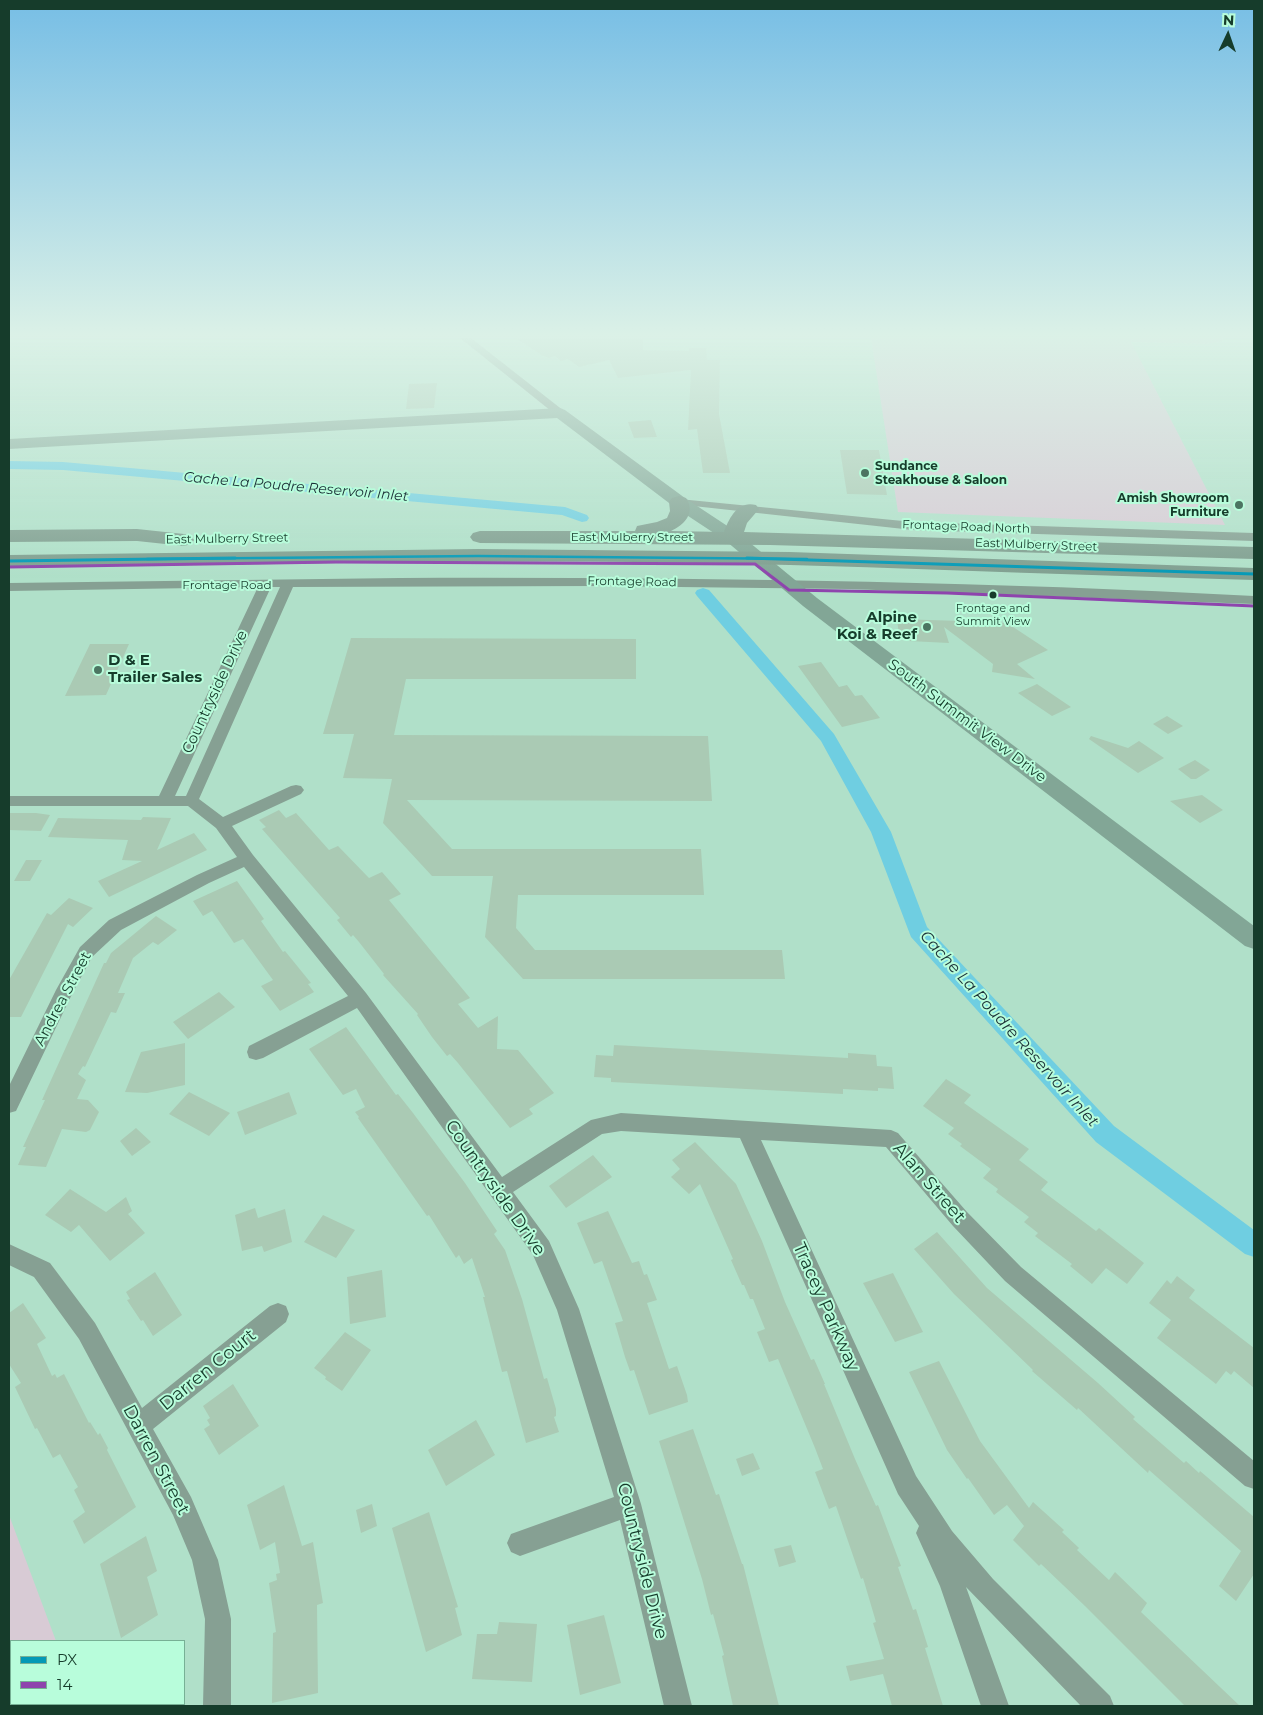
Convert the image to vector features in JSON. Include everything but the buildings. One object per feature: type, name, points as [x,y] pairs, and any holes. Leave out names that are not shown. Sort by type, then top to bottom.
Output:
[{"type":"highway","points":[[542,536],[590,531],[662,528],[675,522],[680,511],[679,502]]},
{"type":"highway","points":[[732,537],[738,521],[749,509]]},
{"type":"highway","points":[[9,536],[137,535],[184,540]]},
{"type":"highway","name":"East Mulberry Street","points":[[9,542],[542,536],[732,537],[1254,553]]},
{"type":"highway","name":"East Mulberry Street","points":[[9,561],[336,556],[757,558],[1254,574]]},
{"type":"highway","points":[[9,567],[119,559]]},
{"type":"street","points":[[9,444],[471,418]]},
{"type":"street","name":"South Summit View Drive","points":[[567,418],[679,502],[732,537],[818,608],[1253,935]]},
{"type":"street","name":"Frontage Road North","points":[[679,502],[913,526],[1254,537]]},
{"type":"street","name":"Frontage Road","points":[[9,588],[544,582],[790,584],[947,587],[1254,600]]},
{"type":"street","name":"Countryside Drive","points":[[164,800],[266,584]]},
{"type":"street","name":"Countryside Drive","points":[[288,584],[191,801],[222,824],[247,859],[360,998],[541,1248],[568,1309],[629,1504],[678,1706]]},
{"type":"street","points":[[222,824],[296,790]]},
{"type":"street","points":[[9,801],[191,801]]},
{"type":"street","name":"Andrea Street","points":[[9,1105],[65,990],[86,952],[115,925],[202,879],[247,859]]},
{"type":"street","points":[[256,1052],[360,998]]},
{"type":"street","name":"Alan Street","points":[[499,1190],[598,1126],[621,1122],[890,1139],[960,1219],[1013,1274],[1254,1477]]},
{"type":"street","name":"Tracey Parkway","points":[[746,1130],[952,1583],[995,1706]]},
{"type":"street","name":"Darren Street","points":[[9,1254],[42,1270],[87,1331],[182,1506],[205,1560],[218,1619],[217,1706]]},
{"type":"street","name":"Darren Court","points":[[138,1426],[278,1314]]},
{"type":"street","name":"Tracey Parkway","points":[[907,1485],[943,1540],[984,1588],[1100,1706]]},
{"type":"street","points":[[520,1543],[629,1504]]},
{"type":"shaded area","points":[[883,418],[1170,418],[1225,525],[898,512]]},
{"type":"shaded area","points":[[9,1515],[56,1640],[10,1640],[10,1705],[59,1706],[9,1706]]},
{"type":"waterway","name":"Cache La Poudre Reservoir Inlet","points":[[9,465],[63,466],[565,511],[582,518]]},
{"type":"waterway","name":"Cache La Poudre Reservoir Inlet","points":[[703,593],[828,738],[881,832],[918,931],[1105,1134],[1254,1245]]},
{"type":"transit line","name":"PX","points":[[9,561],[400,556],[635,556],[867,560],[1254,574]]},
{"type":"transit line","name":"14","points":[[9,567],[336,562],[755,564],[789,590],[947,593],[1254,606]]},
{"type":"place","name":"Sundance Steakhouse & Saloon","points":[[865,473]]},
{"type":"place","name":"Amish Showroom Furniture","points":[[1239,505]]},
{"type":"place","name":"Frontage and Summit View","points":[[993,595]]},
{"type":"place","name":"Alpine Koi & Reef","points":[[927,627]]},
{"type":"place","name":"D & E Trailer Sales","points":[[98,670]]}]
